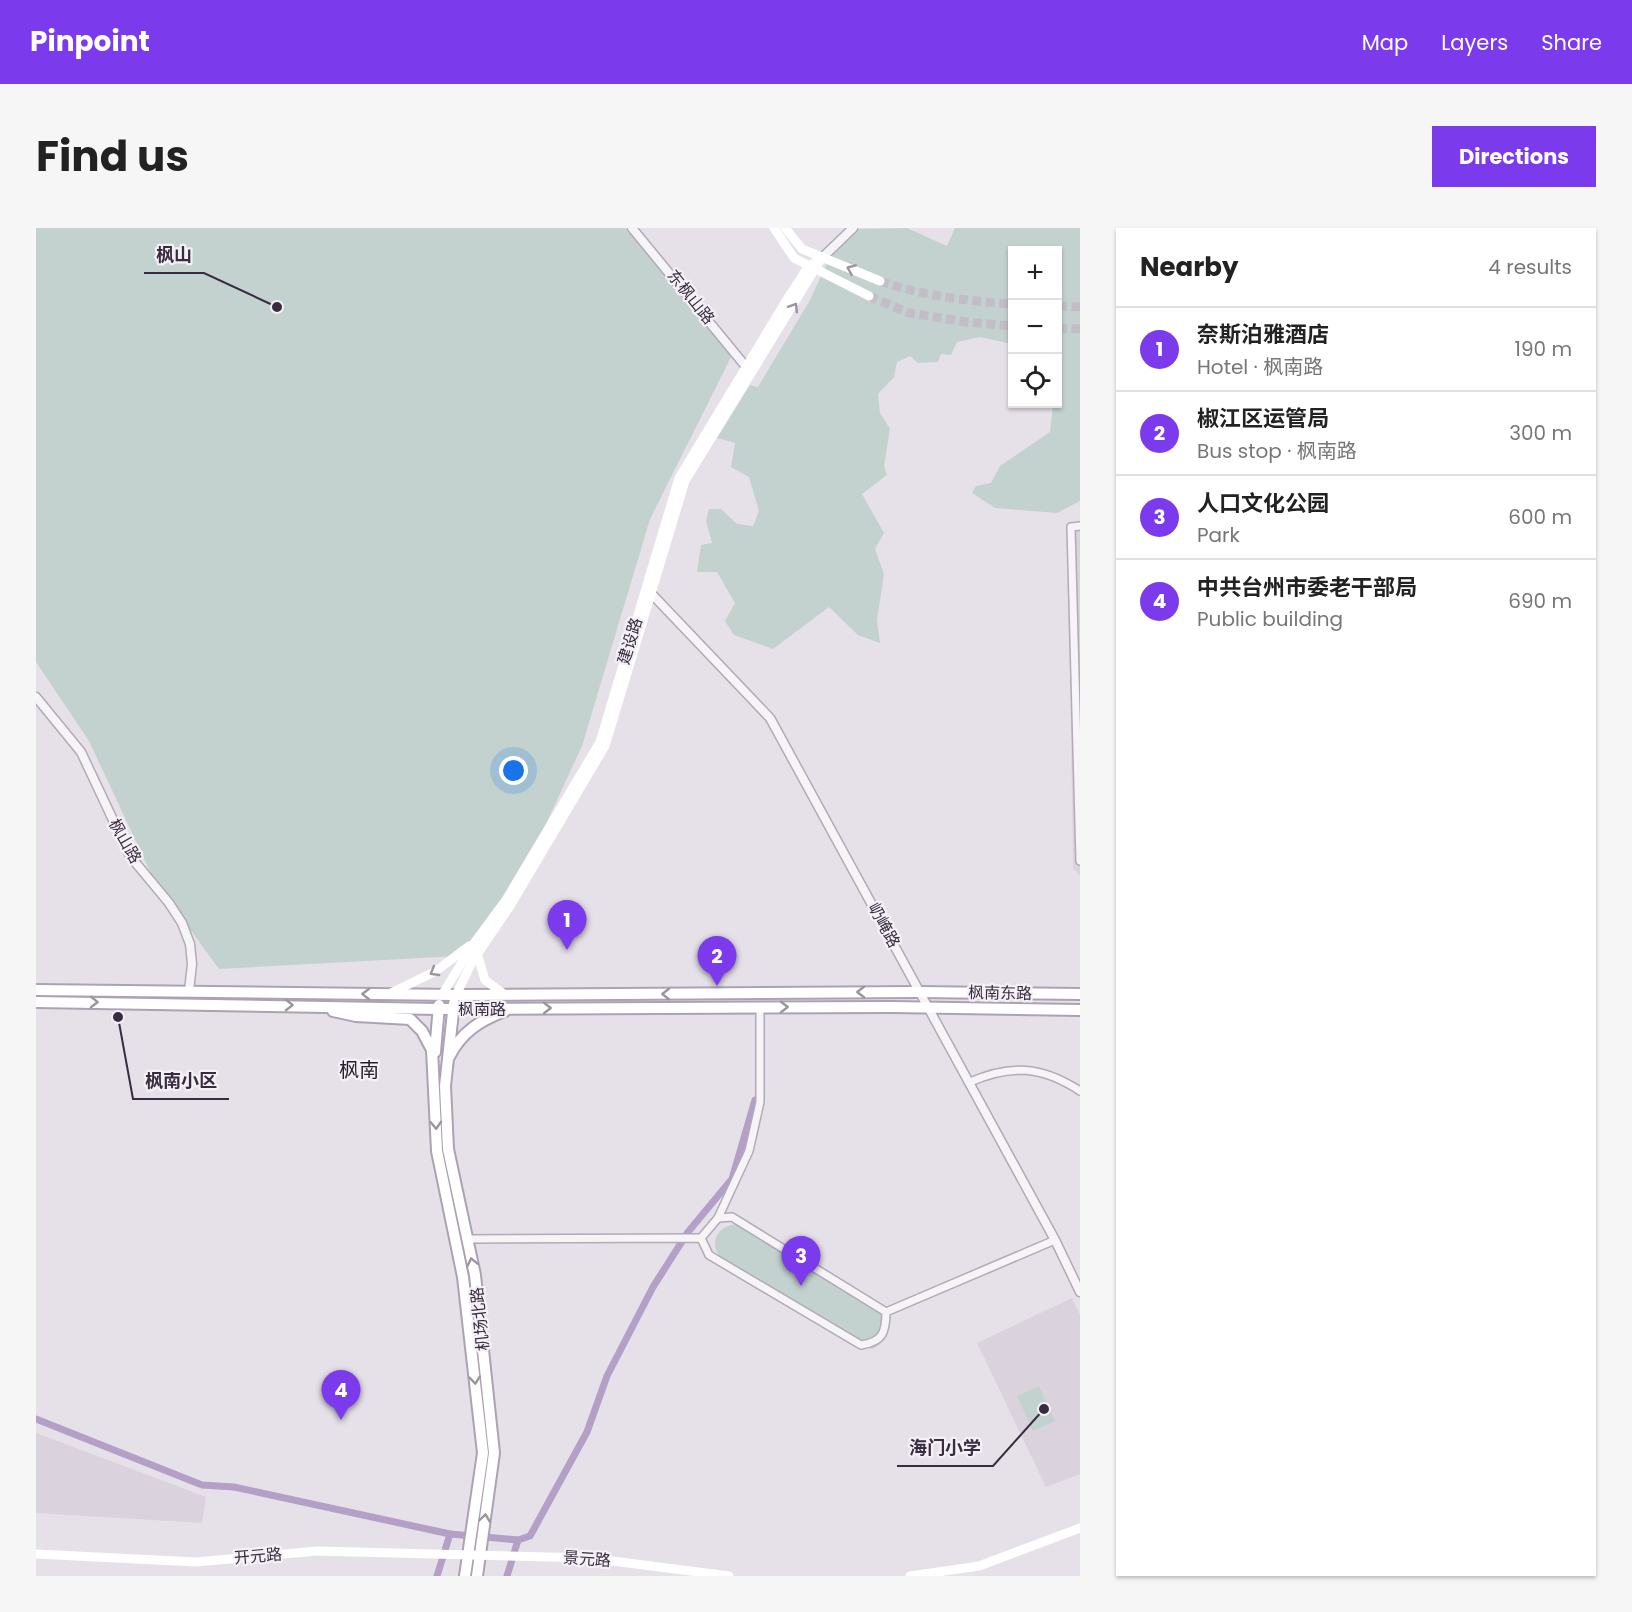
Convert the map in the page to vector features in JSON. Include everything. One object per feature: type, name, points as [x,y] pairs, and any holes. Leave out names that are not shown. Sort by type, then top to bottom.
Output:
[{"type":"main road","points":[[774,228],[794,258],[869,296]]},
{"type":"main road","points":[[785,228],[802,249],[880,281]]},
{"type":"main road","name":"建设路","points":[[456,995],[477,953],[510,906],[605,746],[650,591],[679,478],[747,368],[822,257]]},
{"type":"main road","name":"建设路","points":[[434,1067],[438,1009],[442,995],[476,940],[506,900],[600,742],[685,481],[812,269]]},
{"type":"main road","points":[[387,994],[436,971],[476,940]]},
{"type":"main road","points":[[477,953],[485,980],[506,995]]},
{"type":"main road","name":"枫南路","points":[[36,990],[442,995],[919,992]]},
{"type":"main road","name":"枫南东路","points":[[919,992],[1080,994]]},
{"type":"main road","name":"机场北路","points":[[456,995],[452,1009],[447,1062],[448,1149],[475,1275],[494,1453],[477,1576]]},
{"type":"main road","name":"枫南路","points":[[36,1002],[438,1009],[1080,1010]]},
{"type":"main road","points":[[319,1006],[356,1016],[410,1019],[429,1043],[434,1067]]},
{"type":"main road","points":[[447,1062],[458,1041],[473,1027],[513,1008]]},
{"type":"main road","name":"机场北路","points":[[434,1067],[437,1151],[463,1277],[483,1453],[463,1555],[465,1576]]},
{"type":"main road","points":[[910,1576],[968,1572],[1080,1528]]},
{"type":"main road","name":"开元路","points":[[36,1554],[196,1562],[317,1551],[480,1555]]},
{"type":"main road","name":"景元路","points":[[480,1555],[589,1558],[729,1576]]},
{"type":"street","name":"东枫山路","points":[[632,228],[747,368]]},
{"type":"street","points":[[822,257],[853,228]]},
{"type":"street","points":[[1080,526],[1071,526],[1078,672],[1080,861]]},
{"type":"street","name":"屷崦路","points":[[650,591],[770,718],[927,1008],[970,1082],[1055,1240],[1080,1292]]},
{"type":"street","name":"枫山路","points":[[36,697],[81,752],[130,856],[169,903],[182,924],[190,944],[192,964],[189,991]]},
{"type":"street","points":[[467,1239],[700,1238],[718,1218],[749,1151],[760,1102],[760,1008]]},
{"type":"street","points":[[970,1082],[995,1071],[1045,1072],[1080,1091]]},
{"type":"street","points":[[718,1218],[732,1217],[886,1312]]},
{"type":"street","points":[[700,1238],[709,1255],[861,1345],[874,1343],[882,1338],[886,1328],[886,1312]]},
{"type":"street","points":[[886,1312],[1055,1240]]},
{"type":"shaded area","points":[[36,228],[625,228],[732,355],[650,519],[582,746],[521,878],[458,956],[219,969],[154,880],[89,741],[36,662]]},
{"type":"shaded area","points":[[907,228],[947,246],[955,228],[1080,228],[1080,501],[1057,513],[995,508],[972,493],[976,486],[991,483],[1000,466],[1050,432],[1053,408],[1062,408],[1062,246],[1008,246],[1008,343],[980,337],[957,342],[951,355],[941,354],[938,362],[918,363],[910,356],[897,362],[894,377],[878,394],[880,413],[890,429],[884,466],[887,475],[862,494],[884,533],[875,549],[884,574],[877,620],[880,643],[858,635],[829,607],[773,649],[734,635],[725,621],[735,603],[717,572],[697,572],[701,545],[712,543],[706,521],[709,509],[721,509],[737,524],[753,526],[759,511],[749,477],[731,467],[735,443],[717,438],[750,385],[758,387],[809,302],[829,259],[856,229]]},
{"type":"shaded area","points":[[1068,525],[1080,525],[1080,876],[1073,868]]},
{"type":"shaded area","points":[[738,1224],[883,1316],[888,1326],[885,1339],[872,1349],[864,1347],[719,1256],[715,1244],[718,1234],[726,1227]]},
{"type":"shaded area","points":[[1072,1298],[1080,1315],[1080,1474],[1046,1487],[977,1343]]},
{"type":"shaded area","points":[[1039,1386],[1055,1421],[1033,1431],[1017,1396]]},
{"type":"shaded area","points":[[36,1433],[206,1497],[202,1523],[36,1513]]},
{"type":"waterway","points":[[437,1576],[450,1534],[518,1540],[530,1536],[587,1432],[607,1376],[653,1287],[688,1232],[732,1179],[755,1100]]},
{"type":"waterway","points":[[36,1419],[202,1485],[234,1487],[450,1534]]},
{"type":"waterway","points":[[507,1576],[518,1540]]},
{"type":"tunnel","points":[[880,281],[945,297],[1008,304]]},
{"type":"tunnel","points":[[869,296],[909,313],[1008,326]]},
{"type":"tunnel","points":[[1062,306],[1080,307]]},
{"type":"tunnel","points":[[1062,328],[1080,329]]},
{"type":"place","name":"枫山","points":[[277,307]]},
{"type":"place","name":"奈斯泊雅酒店","points":[[567,950]]},
{"type":"place","name":"椒江区运管局","points":[[717,986]]},
{"type":"place","name":"枫南小区","points":[[118,1017]]},
{"type":"place","name":"人口文化公园","points":[[801,1286]]},
{"type":"place","name":"海门小学","points":[[1044,1409]]},
{"type":"place","name":"中共台州市委老干部局","points":[[341,1420]]},
{"type":"district","name":"枫南","points":[[359,1070]]}]
